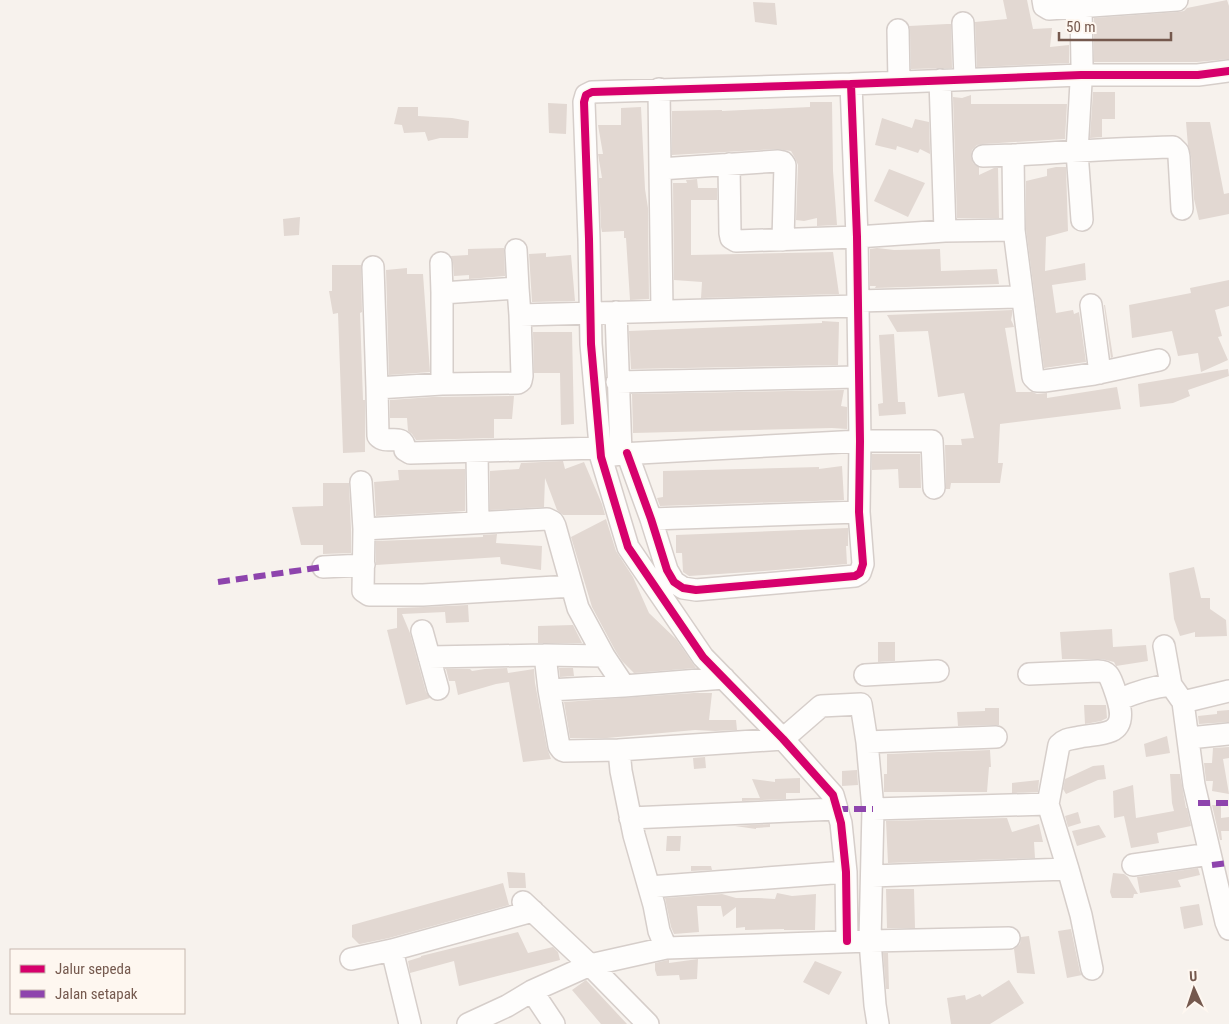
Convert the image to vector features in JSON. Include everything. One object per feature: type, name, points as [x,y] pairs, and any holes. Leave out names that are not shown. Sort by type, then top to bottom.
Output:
[{"type":"street","points":[[1043,0],[1044,6],[1049,9],[1177,0]]},
{"type":"street","points":[[1081,7],[1081,75],[1077,152],[1082,220]]},
{"type":"street","points":[[963,23],[965,79]]},
{"type":"street","points":[[898,30],[899,82]]},
{"type":"street","points":[[847,941],[846,872],[841,823],[832,795],[783,739],[704,657],[628,547],[612,453],[593,379],[584,98],[592,92],[659,89],[1081,75],[1198,75],[1229,71]]},
{"type":"street","points":[[940,80],[945,231]]},
{"type":"street","points":[[616,312],[618,382],[612,453],[651,519],[667,570],[674,582],[683,588],[696,590],[855,576],[860,573],[863,564],[859,512],[860,441],[857,237],[851,84]]},
{"type":"street","points":[[659,89],[662,311]]},
{"type":"street","points":[[983,156],[1077,152],[1117,148],[1173,147],[1178,152],[1179,157],[1182,209]]},
{"type":"street","points":[[1013,155],[1014,230],[1033,377],[1044,381],[1159,360]]},
{"type":"street","points":[[660,168],[782,162],[785,166],[783,240]]},
{"type":"street","points":[[729,164],[730,233],[731,238],[736,241],[857,237],[945,231],[1014,230]]},
{"type":"street","points":[[377,388],[442,384],[518,383],[521,381],[520,315],[516,250]]},
{"type":"street","points":[[441,263],[442,384]]},
{"type":"street","points":[[373,267],[378,436],[381,440],[396,439],[403,442],[405,450],[410,453],[612,453],[860,441],[932,441],[934,488]]},
{"type":"street","points":[[442,293],[518,288]]},
{"type":"street","points":[[520,315],[1022,297]]},
{"type":"street","points":[[1091,305],[1100,372]]},
{"type":"street","points":[[618,382],[858,377]]},
{"type":"street","points":[[477,452],[478,522]]},
{"type":"street","points":[[361,482],[364,529],[364,591],[369,595],[423,595],[572,586]]},
{"type":"street","points":[[651,519],[859,512]]},
{"type":"street","points":[[364,529],[547,518],[555,526],[578,608],[604,656],[624,686]]},
{"type":"street","points":[[323,567],[364,565]]},
{"type":"street","points":[[422,631],[438,689]]},
{"type":"street","points":[[1164,646],[1189,738],[1194,785],[1228,924]]},
{"type":"street","points":[[545,655],[559,746],[565,751],[619,750],[783,739],[821,706],[861,704]]},
{"type":"street","points":[[429,657],[604,656]]},
{"type":"street","points":[[878,1024],[870,941],[873,809],[867,742],[861,704],[862,687],[866,671],[938,671]]},
{"type":"street","points":[[1029,674],[1105,672],[1109,675],[1118,700],[1121,715],[1117,726],[1112,730],[1065,740],[1059,744],[1048,804],[1081,915],[1092,969]]},
{"type":"street","points":[[549,690],[724,678]]},
{"type":"street","points":[[1118,700],[1133,693],[1156,687],[1177,694],[1229,691]]},
{"type":"street","points":[[1189,738],[1229,734]]},
{"type":"street","points":[[867,742],[996,737]]},
{"type":"street","points":[[619,750],[630,818],[659,930],[666,948]]},
{"type":"street","points":[[873,809],[1048,804]]},
{"type":"street","points":[[630,818],[836,809]]},
{"type":"street","points":[[1133,865],[1210,854]]},
{"type":"street","points":[[872,876],[1068,869]]},
{"type":"street","points":[[649,887],[846,872]]},
{"type":"street","points":[[351,959],[392,950],[526,906],[590,965],[648,1024]]},
{"type":"street","points":[[468,1024],[532,991],[590,965],[666,948],[847,941],[1009,938]]},
{"type":"street","points":[[392,950],[410,1024]]},
{"type":"street","points":[[532,991],[554,1024]]},
{"type":"building","points":[[1003,0],[1027,0],[1033,29],[1052,28],[1050,47],[1069,45],[1069,63],[977,67],[975,22],[1007,19]]},
{"type":"building","points":[[1227,0],[1229,6],[1229,59],[1197,62],[1094,62],[1094,18],[1178,12],[1184,11],[1187,8]]},
{"type":"building","points":[[753,2],[775,3],[777,25],[755,22]]},
{"type":"building","points":[[951,24],[952,68],[911,69],[909,26]]},
{"type":"building","points":[[1093,92],[1115,92],[1115,119],[1102,119],[1102,137],[1090,138]]},
{"type":"building","points":[[971,95],[971,104],[1067,104],[1065,139],[983,144],[977,145],[972,150],[971,157],[973,163],[979,167],[979,175],[998,168],[999,218],[957,218],[953,97],[962,98]]},
{"type":"building","points":[[810,102],[832,102],[833,171],[837,225],[817,226],[817,218],[804,221],[796,220],[798,165],[791,151],[777,149],[672,155],[672,111],[810,107]]},
{"type":"building","points":[[548,103],[567,104],[566,134],[549,133]]},
{"type":"building","points":[[398,107],[418,107],[418,116],[469,121],[468,138],[440,138],[428,141],[425,132],[404,133],[402,125],[394,124]]},
{"type":"building","points":[[641,107],[645,189],[648,208],[649,299],[630,300],[624,231],[602,232],[601,227],[599,178],[602,178],[598,154],[603,154],[598,125],[621,125],[621,108]]},
{"type":"building","points":[[882,118],[912,128],[915,119],[929,122],[930,154],[920,149],[918,153],[897,146],[896,150],[875,145]]},
{"type":"building","points":[[1186,122],[1210,122],[1224,194],[1229,193],[1229,214],[1199,220],[1194,199]]},
{"type":"building","points":[[1066,167],[1068,231],[1046,237],[1045,271],[1085,263],[1086,280],[1052,285],[1056,313],[1073,310],[1074,314],[1079,312],[1086,362],[1044,368],[1026,229],[1026,181],[1047,176],[1047,169]]},
{"type":"building","points":[[889,169],[925,183],[908,217],[874,201]]},
{"type":"building","points":[[697,179],[698,188],[717,188],[717,200],[691,200],[691,255],[833,252],[839,294],[701,298],[702,282],[674,280],[673,183],[687,183],[686,180]]},
{"type":"building","points":[[300,217],[299,235],[284,236],[283,219]]},
{"type":"building","points":[[504,248],[505,276],[469,279],[469,275],[454,276],[451,256],[468,255],[468,249]]},
{"type":"building","points":[[870,249],[894,250],[940,249],[941,271],[997,269],[999,284],[875,288],[876,286],[870,286]]},
{"type":"building","points":[[546,253],[546,257],[571,255],[575,301],[532,302],[529,254]]},
{"type":"building","points":[[332,265],[361,265],[362,312],[360,313],[363,400],[365,400],[365,452],[343,453],[338,313],[333,314],[329,291],[332,291]]},
{"type":"building","points":[[407,268],[407,274],[423,274],[430,372],[389,375],[386,270]]},
{"type":"building","points":[[1229,280],[1229,306],[1215,310],[1222,336],[1218,337],[1228,360],[1201,372],[1198,353],[1178,356],[1172,331],[1132,338],[1129,305],[1191,293],[1190,288]]},
{"type":"building","points":[[1104,305],[1113,357],[1111,358]]},
{"type":"building","points":[[1012,310],[1011,320],[1014,327],[1005,328],[1016,392],[1047,393],[1047,398],[1117,387],[1121,409],[1000,424],[998,463],[1003,463],[1000,483],[951,483],[950,489],[946,489],[945,445],[962,445],[961,439],[974,438],[964,393],[938,397],[928,331],[897,332],[887,315]]},
{"type":"building","points":[[822,321],[839,322],[838,365],[631,369],[629,331],[822,323]]},
{"type":"building","points":[[533,332],[572,332],[574,424],[561,425],[560,373],[534,373]]},
{"type":"building","points":[[894,334],[898,402],[905,402],[906,414],[879,416],[878,404],[883,403],[879,335]]},
{"type":"building","points":[[1228,369],[1229,376],[1188,390],[1190,396],[1173,403],[1140,407],[1138,384]]},
{"type":"building","points":[[844,390],[841,406],[847,407],[847,429],[633,433],[632,394]]},
{"type":"building","points":[[514,396],[512,419],[494,419],[494,438],[416,440],[408,431],[407,418],[390,418],[390,400],[432,397]]},
{"type":"building","points":[[872,454],[920,454],[921,488],[899,488],[898,469],[872,470]]},
{"type":"building","points":[[563,461],[565,469],[584,462],[605,515],[563,515],[557,510],[545,478],[544,507],[490,510],[490,471],[519,469],[521,463]]},
{"type":"building","points":[[842,466],[844,500],[660,506],[657,498],[663,497],[663,471],[819,467],[819,469]]},
{"type":"building","points":[[465,469],[465,511],[376,516],[374,482],[399,480],[398,470]]},
{"type":"building","points":[[323,483],[349,483],[351,553],[323,554],[323,545],[301,545],[292,507],[323,506]]},
{"type":"building","points":[[606,519],[616,551],[633,577],[649,613],[676,639],[696,668],[634,673],[622,661],[615,650],[592,607],[571,537]]},
{"type":"building","points":[[848,528],[847,564],[689,576],[683,572],[682,553],[676,553],[676,535]]},
{"type":"building","points":[[497,534],[496,543],[542,546],[541,570],[501,564],[500,557],[376,565],[376,541],[483,537],[483,535]]},
{"type":"building","points":[[1194,567],[1201,598],[1210,598],[1210,609],[1226,620],[1227,636],[1195,637],[1195,632],[1180,636],[1174,619],[1169,573]]},
{"type":"building","points":[[468,605],[469,622],[446,623],[445,612],[402,614],[410,633],[426,692],[430,698],[406,705],[387,630],[397,628],[397,608]]},
{"type":"building","points":[[573,625],[582,643],[538,643],[538,626]]},
{"type":"building","points":[[1112,629],[1113,647],[1146,645],[1148,661],[1116,666],[1114,662],[1102,659],[1062,659],[1060,632]]},
{"type":"building","points":[[878,642],[895,642],[895,661],[878,662]]},
{"type":"building","points":[[507,668],[508,673],[534,669],[547,748],[551,759],[523,762],[509,682],[458,695],[455,681],[449,681],[446,669],[470,669],[472,671]]},
{"type":"building","points":[[559,668],[573,668],[574,676],[560,677]]},
{"type":"building","points":[[712,693],[709,720],[736,720],[737,730],[695,730],[607,738],[570,738],[564,702]]},
{"type":"building","points":[[1084,705],[1106,705],[1107,718],[1085,724]]},
{"type":"building","points":[[985,708],[999,708],[999,725],[958,726],[957,712],[985,711]]},
{"type":"building","points":[[1229,710],[1229,722],[1199,724],[1198,716],[1217,714],[1217,711]]},
{"type":"building","points":[[1167,736],[1170,753],[1146,757],[1144,744]]},
{"type":"building","points":[[1229,747],[1229,758],[1223,759],[1229,794],[1212,791],[1213,781],[1206,781],[1204,763],[1212,763],[1213,748]]},
{"type":"building","points":[[990,750],[991,767],[989,767],[987,792],[884,792],[884,774],[887,774],[887,754]]},
{"type":"building","points":[[705,757],[706,768],[694,769],[693,758]]},
{"type":"building","points":[[1104,765],[1106,779],[1098,780],[1066,794],[1063,789],[1065,779],[1093,766]]},
{"type":"building","points":[[857,770],[858,785],[842,786],[842,771]]},
{"type":"building","points":[[1170,774],[1180,774],[1191,826],[1157,833],[1159,843],[1131,848],[1124,816],[1114,818],[1113,791],[1133,785],[1136,818],[1174,811]]},
{"type":"building","points":[[800,778],[800,793],[786,793],[786,799],[742,801],[742,798],[760,798],[752,779],[775,782],[775,779]]},
{"type":"building","points":[[1039,780],[1038,792],[1012,793],[1012,783]]},
{"type":"building","points":[[1212,805],[1221,805],[1221,818],[1229,817],[1229,831],[1221,831],[1222,840],[1220,840]]},
{"type":"building","points":[[1078,812],[1081,823],[1068,827],[1065,816]]},
{"type":"building","points":[[1007,818],[1012,832],[1039,824],[1043,842],[1034,842],[1035,858],[888,863],[886,821]]},
{"type":"building","points":[[770,824],[770,827],[756,829],[735,826]]},
{"type":"building","points":[[1099,825],[1106,837],[1077,846],[1072,831]]},
{"type":"building","points":[[667,836],[681,836],[680,851],[666,851]]},
{"type":"building","points":[[691,866],[711,866],[712,870],[691,871]]},
{"type":"building","points":[[1198,868],[1200,875],[1178,880],[1181,887],[1140,893],[1137,877]]},
{"type":"building","points":[[507,872],[525,873],[526,888],[509,888]]},
{"type":"building","points":[[1113,873],[1124,874],[1128,877],[1138,894],[1134,894],[1133,898],[1112,898],[1110,892]]},
{"type":"building","points":[[503,883],[509,905],[389,938],[360,944],[352,937],[352,925]]},
{"type":"building","points":[[886,889],[914,889],[915,928],[887,928]]},
{"type":"building","points":[[777,893],[792,896],[816,894],[815,930],[745,930],[745,927],[736,928],[736,907],[723,917],[721,906],[697,906],[699,932],[674,934],[665,898],[722,894],[736,898],[775,899]]},
{"type":"building","points":[[1199,904],[1203,925],[1184,929],[1180,907]]},
{"type":"building","points":[[1071,929],[1082,975],[1067,978],[1058,931]]},
{"type":"building","points":[[518,932],[528,953],[553,947],[558,952],[560,960],[459,986],[454,961],[410,973],[408,961],[421,956]]},
{"type":"building","points":[[1029,936],[1035,974],[1017,973],[1014,949],[1020,944],[1021,937]]},
{"type":"building","points":[[883,953],[888,953],[889,989],[886,989]]},
{"type":"building","points":[[698,959],[697,979],[680,980],[679,975],[657,976],[655,970],[655,963],[668,960],[669,963]]},
{"type":"building","points":[[815,961],[842,972],[829,995],[803,982]]},
{"type":"building","points":[[586,980],[627,1024],[601,1024],[572,990]]},
{"type":"building","points":[[1009,980],[1024,1003],[990,1024],[951,1024],[947,998],[965,995],[966,1000],[980,994],[982,997]]},
{"type":"marked path","points":[[218,582],[323,567]]},
{"type":"marked path","points":[[1198,803],[1229,803]]},
{"type":"marked path","points":[[836,809],[873,809]]},
{"type":"marked path","points":[[1212,865],[1229,863]]},
{"type":"cycle path","points":[[627,453],[667,570],[674,582],[683,588],[696,590],[855,576],[860,573],[863,564],[859,512],[860,441],[857,237],[851,84],[1081,75],[1198,75],[1229,71]]},
{"type":"cycle path","points":[[847,941],[846,872],[841,823],[833,795],[783,739],[703,657],[628,547],[601,457],[591,344],[584,102],[586,95],[592,92],[851,84]]}]
